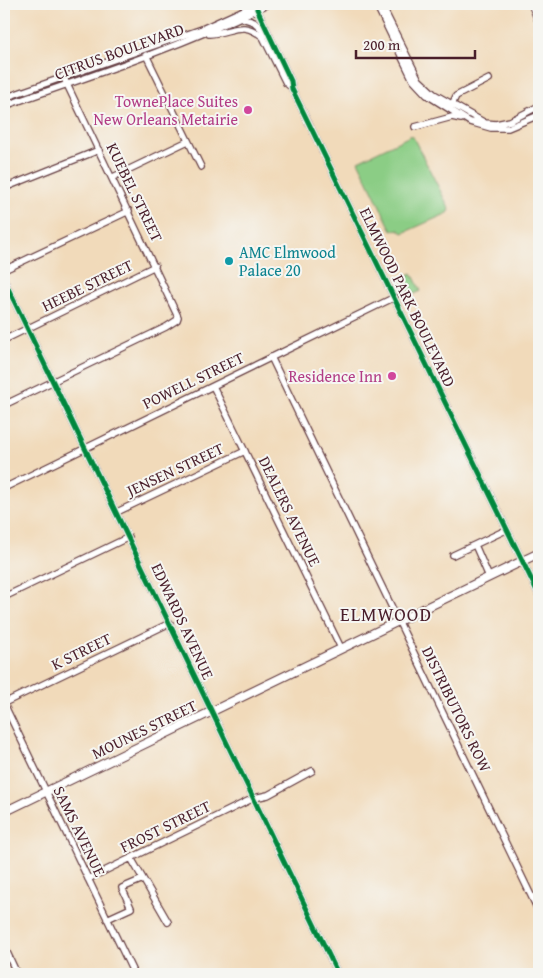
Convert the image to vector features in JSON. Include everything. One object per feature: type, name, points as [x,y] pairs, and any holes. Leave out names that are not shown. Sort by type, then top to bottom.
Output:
[{"type":"highway","points":[[532,4],[539,19]]},
{"type":"main road","name":"MOUNES STREET","points":[[4,812],[539,553]]},
{"type":"street","points":[[261,17],[262,11],[268,4]]},
{"type":"street","name":"CITRUS BOULEVARD","points":[[4,106],[147,57],[204,35],[257,6],[268,4]]},
{"type":"street","points":[[376,4],[419,88],[468,121]]},
{"type":"street","points":[[381,4],[419,80],[434,94],[473,118],[485,123],[496,124],[515,119],[539,106]]},
{"type":"street","name":"ELMWOOD PARK BOULEVARD","points":[[257,6],[291,81],[291,87]]},
{"type":"street","points":[[204,35],[216,34],[239,27],[246,28],[242,14]]},
{"type":"street","name":"CITRUS BOULEVARD","points":[[4,98],[242,14]]},
{"type":"street","name":"ELMWOOD PARK BOULEVARD","points":[[242,14],[254,22],[272,39]]},
{"type":"street","points":[[190,40],[214,27],[215,23]]},
{"type":"street","name":"ELMWOOD PARK BOULEVARD","points":[[246,28],[263,37],[286,83],[291,87],[539,595]]},
{"type":"street","points":[[144,50],[201,168]]},
{"type":"street","name":"KUEBEL STREET","points":[[53,382],[176,321],[177,313],[63,76]]},
{"type":"street","points":[[452,105],[456,96],[489,79]]},
{"type":"street","points":[[415,127],[452,117],[480,126],[497,129],[508,128],[539,115]]},
{"type":"street","points":[[113,177],[188,141]]},
{"type":"street","points":[[4,188],[100,150]]},
{"type":"street","points":[[4,270],[129,211]]},
{"type":"street","name":"HEEBE STREET","points":[[4,340],[155,266]]},
{"type":"street","name":"EDWARDS AVENUE","points":[[4,280],[129,537],[337,974]]},
{"type":"street","name":"POWELL STREET","points":[[4,488],[395,297]]},
{"type":"street","name":"DISTRIBUTORS ROW","points":[[271,357],[539,912]]},
{"type":"street","points":[[4,405],[53,382]]},
{"type":"street","name":"DEALERS AVENUE","points":[[213,386],[340,648]]},
{"type":"street","name":"JENSEN STREET","points":[[117,512],[245,451]]},
{"type":"street","points":[[453,555],[506,530]]},
{"type":"street","points":[[4,597],[129,537]]},
{"type":"street","points":[[475,545],[490,576]]},
{"type":"street","name":"K STREET","points":[[4,704],[170,623]]},
{"type":"street","name":"SAMS AVENUE","points":[[4,704],[132,970]]},
{"type":"street","name":"FROST STREET","points":[[88,879],[254,798],[268,795],[312,770]]},
{"type":"street","points":[[131,858],[168,922]]},
{"type":"street","points":[[107,919],[131,908],[122,888],[142,879]]},
{"type":"street","points":[[4,946],[17,974]]},
{"type":"green space","points":[[412,135],[450,210],[448,213],[403,233],[398,229],[392,231],[358,161]]},
{"type":"green space","points":[[412,273],[421,291],[410,296],[402,278]]},
{"type":"cycle path","points":[[257,9],[291,81],[292,89],[539,595]]},
{"type":"cycle path","points":[[4,280],[338,974]]},
{"type":"place","name":"TownePlace Suites New Orleans Metairie","points":[[248,110]]},
{"type":"place","name":"AMC Elmwood Palace 20","points":[[229,261]]},
{"type":"place","name":"Residence Inn","points":[[392,376]]},
{"type":"district","name":"ELMWOOD","points":[[386,614]]}]
